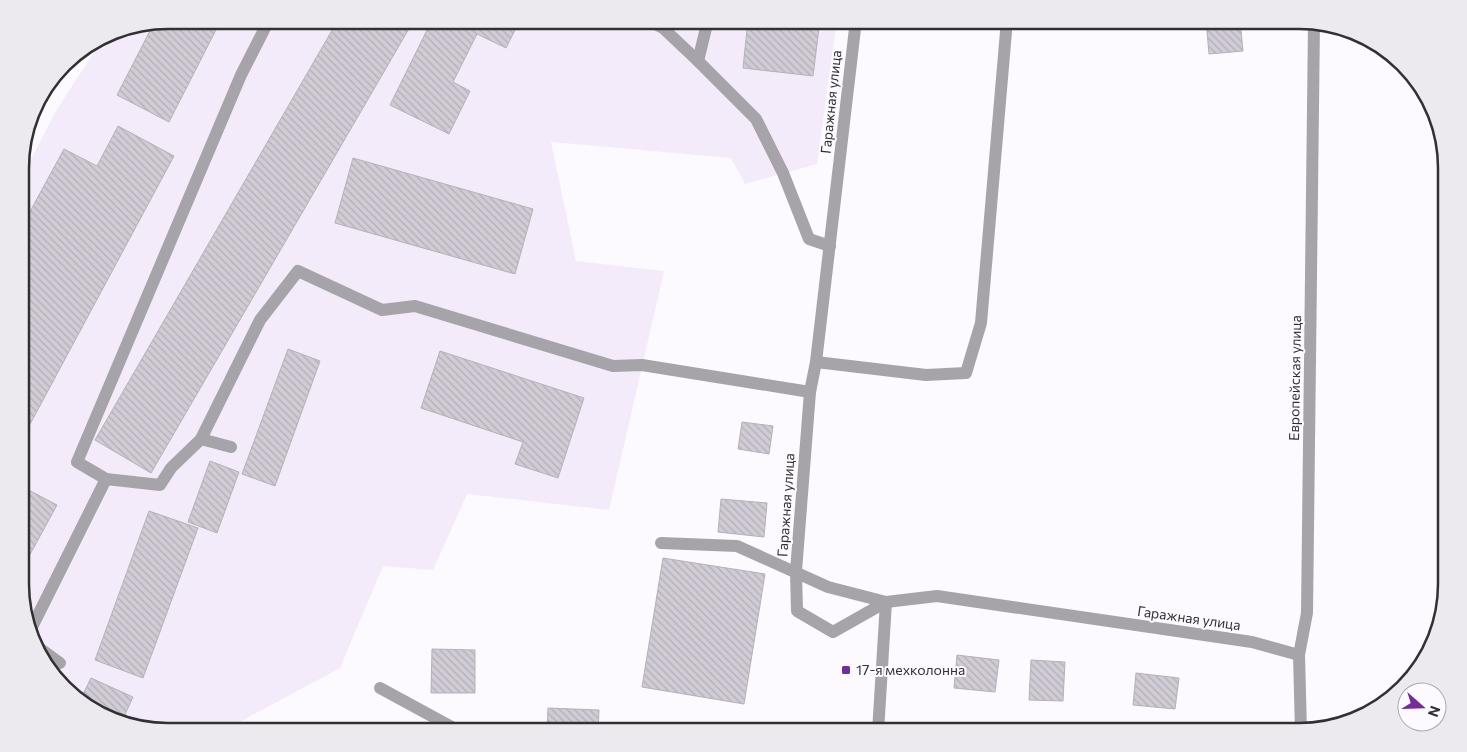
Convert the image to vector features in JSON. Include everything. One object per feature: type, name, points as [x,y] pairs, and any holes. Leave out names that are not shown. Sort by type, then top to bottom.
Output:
[{"type":"street","points":[[264,29],[241,75],[77,462],[106,479],[160,486],[172,468],[201,439],[260,320],[298,271],[382,310],[415,306],[613,366],[642,365],[810,392]]},
{"type":"street","points":[[664,29],[698,60],[756,119],[783,173],[809,239],[830,246]]},
{"type":"street","points":[[698,60],[706,29]]},
{"type":"street","name":"Гаражная улица","points":[[855,29],[816,362],[810,392],[796,571],[828,587],[886,602],[937,596],[1252,642],[1299,655]]},
{"type":"street","points":[[816,362],[926,375],[966,373],[981,323],[1007,29]]},
{"type":"street","name":"Европейская улица","points":[[1301,723],[1299,655],[1307,612],[1314,30]]},
{"type":"street","points":[[201,439],[231,447]]},
{"type":"street","points":[[34,623],[106,479]]},
{"type":"street","points":[[661,543],[737,546],[796,571],[797,611],[833,632],[886,602]]},
{"type":"street","points":[[879,723],[886,602]]},
{"type":"street","points":[[47,654],[60,663]]},
{"type":"street","points":[[380,688],[444,723]]},
{"type":"shaded area","points":[[836,29],[817,164],[745,184],[731,158],[551,142],[576,261],[664,271],[609,510],[467,494],[433,570],[383,566],[340,668],[238,723],[150,722],[132,719],[106,709],[90,700],[63,676],[43,646],[33,620],[29,584],[29,163],[56,111],[97,48],[114,39],[150,30]]},
{"type":"building","points":[[216,29],[169,122],[117,95],[150,30]]},
{"type":"building","points":[[333,29],[409,29],[151,473],[95,440]]},
{"type":"building","points":[[428,29],[516,29],[506,48],[477,34],[453,82],[470,91],[449,134],[390,105]]},
{"type":"building","points":[[747,29],[819,29],[813,76],[743,68]]},
{"type":"building","points":[[1207,29],[1241,29],[1243,51],[1209,54]]},
{"type":"building","points":[[118,126],[174,156],[29,426],[29,213],[64,149],[97,166]]},
{"type":"building","points":[[353,158],[533,209],[515,274],[335,223]]},
{"type":"building","points":[[288,349],[320,361],[275,486],[242,474]]},
{"type":"building","points":[[440,351],[584,398],[558,478],[515,464],[523,442],[421,408]]},
{"type":"building","points":[[742,422],[773,426],[769,454],[738,449]]},
{"type":"building","points":[[210,461],[239,472],[217,533],[188,522]]},
{"type":"building","points":[[29,490],[57,505],[29,556]]},
{"type":"building","points":[[721,499],[767,503],[764,537],[718,532]]},
{"type":"building","points":[[149,511],[198,528],[143,678],[95,660]]},
{"type":"building","points":[[663,558],[765,574],[744,704],[642,687]]},
{"type":"building","points":[[432,649],[475,650],[475,693],[431,693]]},
{"type":"building","points":[[957,655],[999,660],[995,692],[954,688]]},
{"type":"building","points":[[1031,660],[1065,662],[1063,701],[1029,700]]},
{"type":"building","points":[[1136,673],[1179,678],[1175,709],[1133,705]]},
{"type":"building","points":[[91,678],[133,697],[124,716],[106,709],[83,694]]},
{"type":"building","points":[[548,708],[599,710],[598,723],[547,723]]},
{"type":"place","name":"17-я мехколонна","points":[[846,670]]}]
